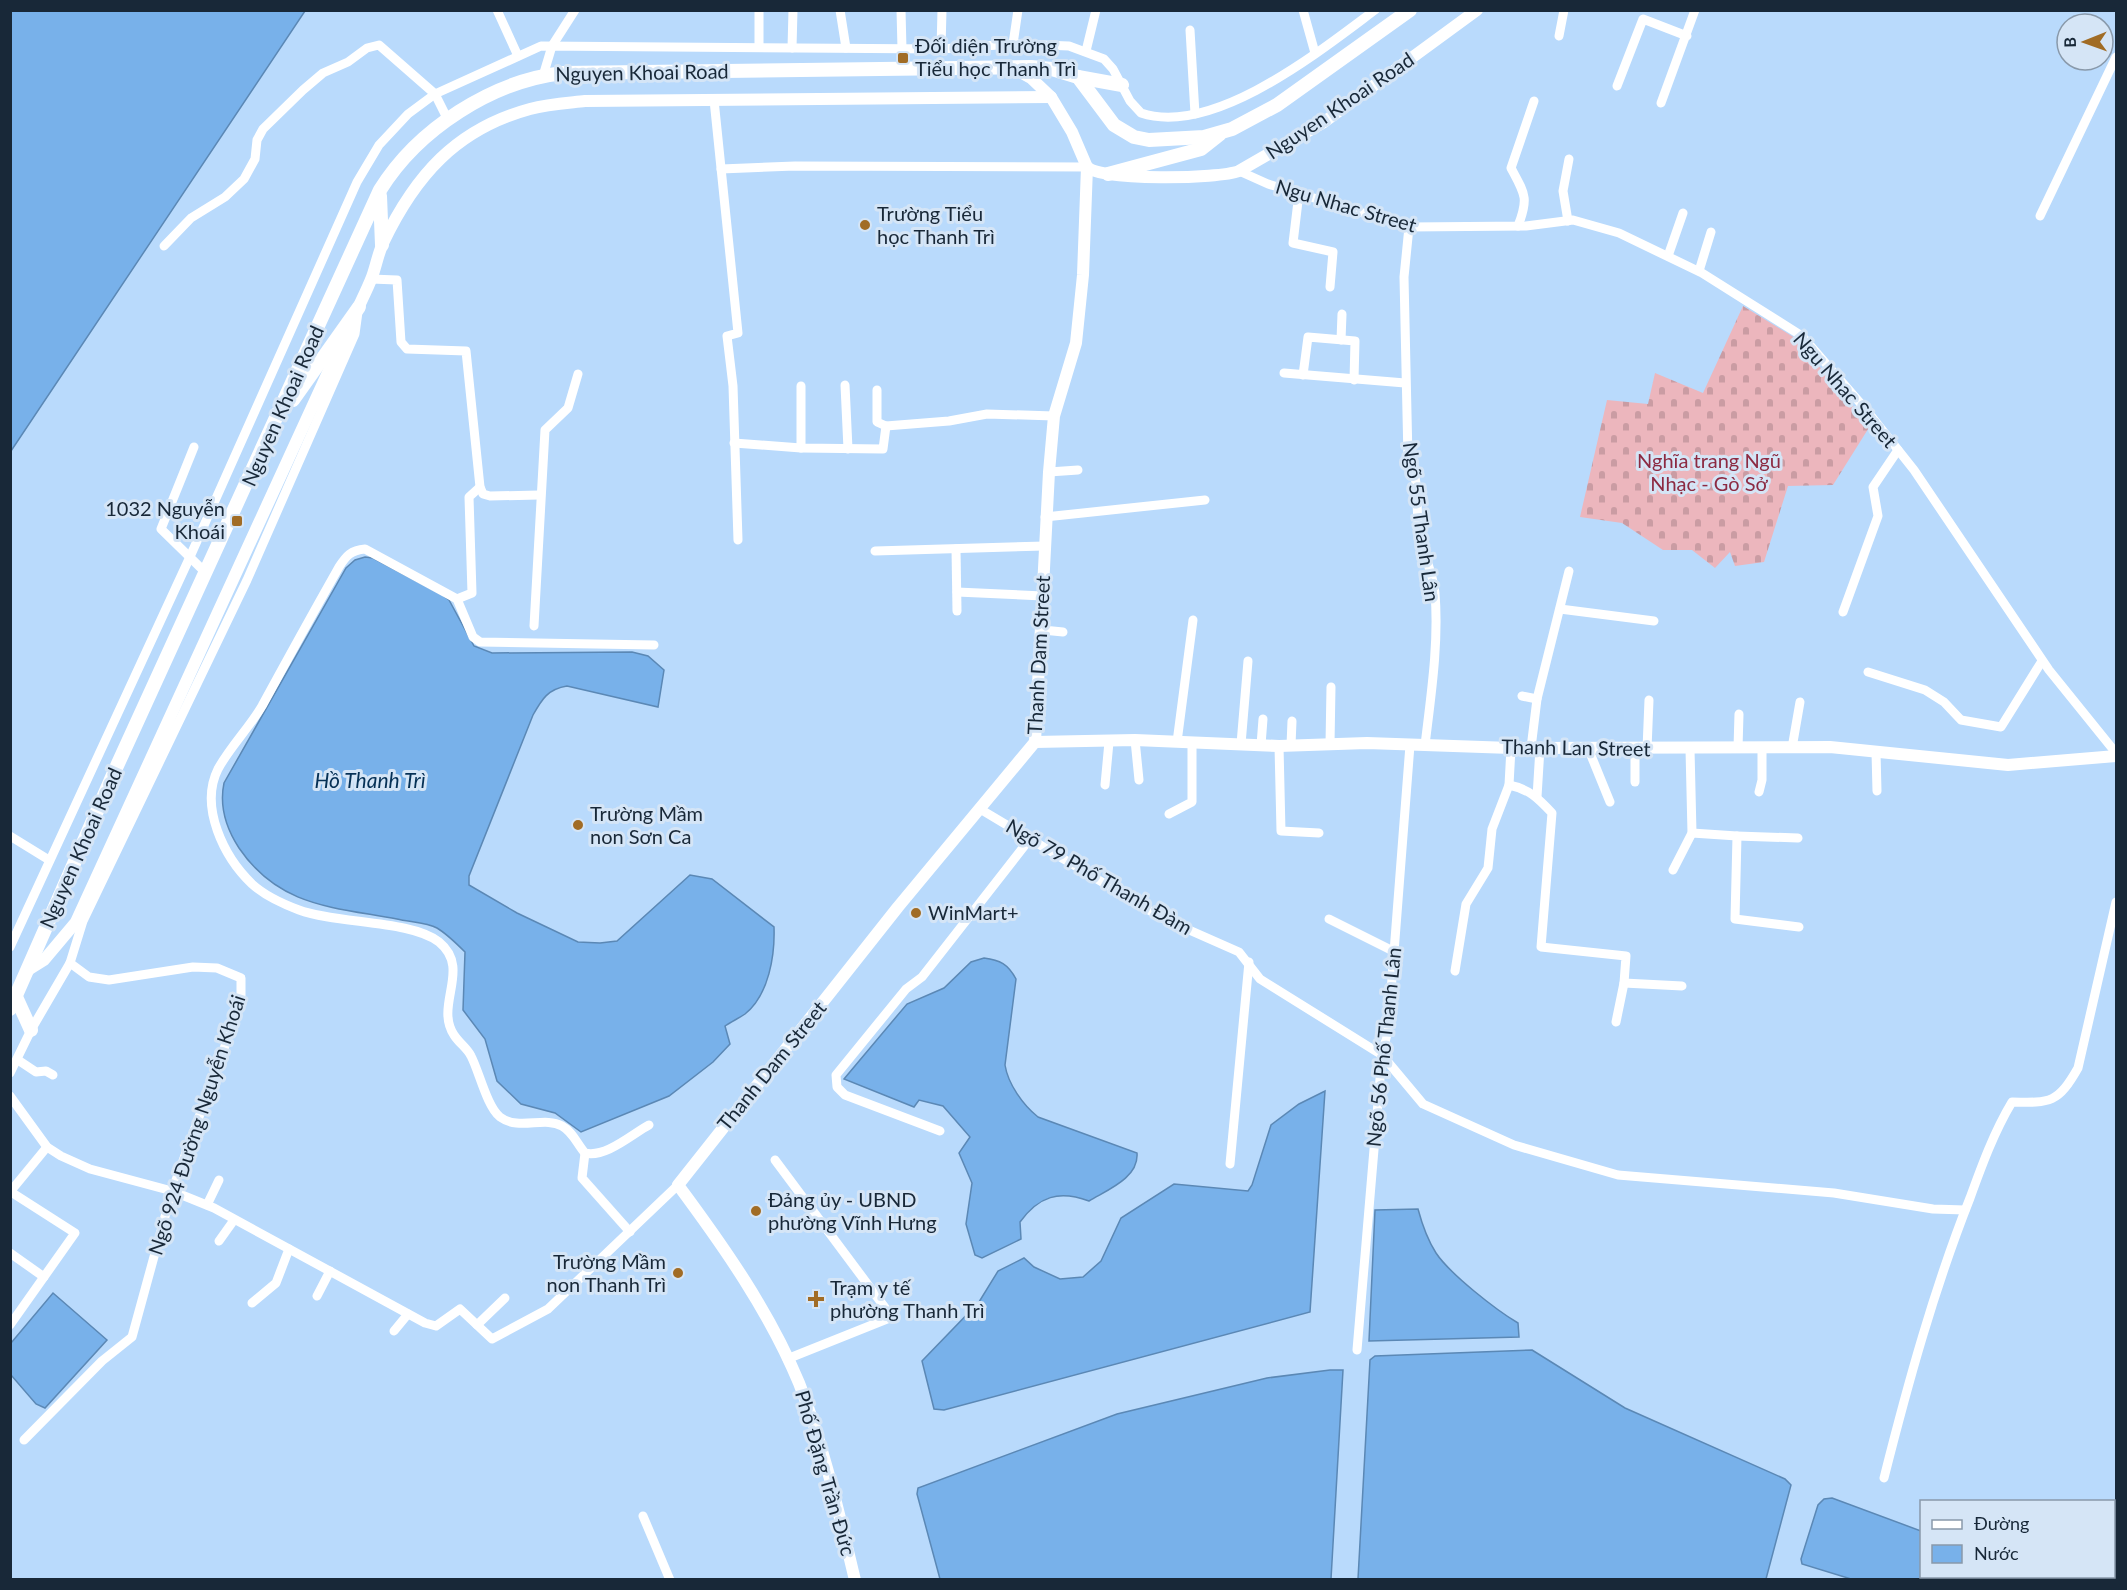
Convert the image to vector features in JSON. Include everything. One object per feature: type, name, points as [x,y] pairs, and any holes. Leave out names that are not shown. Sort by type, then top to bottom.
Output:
[{"type":"main road","name":"Nguyen Khoai Road","points":[[13,1003],[206,573],[275,427],[380,190],[395,166],[418,141],[447,118],[502,91],[543,76],[1052,69],[1078,77],[1114,125],[1134,137],[1168,139],[1221,133],[1277,105],[1410,10]]},
{"type":"main road","points":[[1078,77],[1122,85]]},
{"type":"main road","points":[[1108,174],[1201,150],[1221,133]]},
{"type":"main road","points":[[380,190],[382,245]]},
{"type":"main road","points":[[275,427],[359,307]]},
{"type":"main road","points":[[13,1003],[31,1030]]},
{"type":"street","points":[[497,10],[518,56]]},
{"type":"street","points":[[543,76],[552,46],[575,10]]},
{"type":"street","points":[[759,10],[759,47]]},
{"type":"street","points":[[792,48],[793,10]]},
{"type":"street","points":[[840,10],[846,48]]},
{"type":"street","points":[[901,10],[902,49]]},
{"type":"street","points":[[941,49],[942,10]]},
{"type":"street","points":[[1013,44],[1018,10]]},
{"type":"street","points":[[1086,51],[1096,10]]},
{"type":"street","points":[[1303,10],[1315,53]]},
{"type":"street","name":"Nguyen Khoai Road","points":[[10,947],[189,559],[357,182],[379,145],[408,114],[435,94],[541,46],[941,49],[1013,44],[1059,45],[1086,51],[1104,59],[1130,101],[1141,113],[1148,116],[1195,114],[1218,109],[1239,99],[1315,53],[1375,10]]},
{"type":"street","name":"Nguyen Khoai Road","points":[[1087,167],[1094,172],[1108,174],[1184,177],[1225,175],[1239,171],[1324,122],[1477,10]]},
{"type":"street","points":[[1559,36],[1564,10]]},
{"type":"street","points":[[1661,103],[1695,10]]},
{"type":"street","points":[[1617,86],[1643,19],[1687,36]]},
{"type":"street","points":[[1190,30],[1195,114]]},
{"type":"street","points":[[164,246],[191,218],[225,197],[244,179],[255,159],[257,140],[263,129],[280,112],[323,73],[348,62],[368,48],[379,45],[435,94],[447,118]]},
{"type":"street","points":[[2040,216],[2116,57]]},
{"type":"street","name":"Thanh Dam Street","points":[[678,1185],[898,907],[1035,742],[1037,684],[1043,630],[1048,472],[1054,416],[1076,344],[1083,275],[1087,167],[1052,98],[1031,78],[1013,68]]},
{"type":"street","name":"Nguyen Khoai Road","points":[[10,1073],[31,1030],[70,963],[80,922],[359,307],[382,245],[411,191],[427,171],[448,151],[492,122],[531,108],[585,100],[943,96],[1052,98]]},
{"type":"street","points":[[714,100],[738,333],[727,336],[733,386],[738,540]]},
{"type":"street","points":[[1518,226],[1526,204],[1521,187],[1511,168],[1534,101]]},
{"type":"street","points":[[1568,221],[1563,191],[1569,159]]},
{"type":"street","points":[[721,169],[795,166],[1087,167]]},
{"type":"street","name":"Ngu Nhac Street","points":[[1239,171],[1299,193],[1409,227],[1518,226],[1568,221],[1619,233],[1699,271],[1802,336],[1898,450],[2042,661],[2116,755]]},
{"type":"street","points":[[1299,193],[1293,243],[1333,252],[1330,287]]},
{"type":"street","points":[[1668,256],[1683,213]]},
{"type":"street","name":"Ngõ 55 Thanh Lân","points":[[1409,227],[1404,277],[1408,459],[1414,468],[1419,533],[1435,594],[1432,677],[1425,745]]},
{"type":"street","points":[[1699,271],[1711,232]]},
{"type":"street","points":[[371,279],[397,280],[401,342],[407,349],[466,351],[480,487],[483,494],[489,496],[539,495]]},
{"type":"street","points":[[1341,340],[1342,314]]},
{"type":"street","points":[[1304,375],[1308,336],[1354,341],[1354,380]]},
{"type":"street","points":[[1284,373],[1405,383]]},
{"type":"street","points":[[534,626],[539,495],[544,472],[545,430],[568,408],[578,374]]},
{"type":"street","points":[[845,385],[848,448]]},
{"type":"street","points":[[801,386],[801,448]]},
{"type":"street","points":[[877,390],[877,422],[886,426],[949,421],[987,414],[1054,416]]},
{"type":"street","points":[[734,443],[801,448],[883,449],[886,426]]},
{"type":"street","points":[[194,447],[161,529],[189,559],[206,573]]},
{"type":"street","points":[[1843,612],[1878,516],[1873,487],[1898,450]]},
{"type":"street","points":[[1048,472],[1078,470]]},
{"type":"street","points":[[457,599],[472,593],[468,497],[480,487]]},
{"type":"street","points":[[1045,517],[1205,500]]},
{"type":"street","points":[[875,551],[1045,546]]},
{"type":"street","points":[[630,1232],[582,1178],[585,1153],[572,1133],[554,1123],[510,1122],[498,1116],[471,1055],[454,1035],[450,1026],[447,1002],[455,974],[445,948],[438,941],[392,926],[330,918],[299,910],[253,886],[234,864],[219,833],[212,809],[212,793],[218,770],[259,711],[347,555],[355,550],[365,549],[457,599],[473,637],[480,642],[654,645]]},
{"type":"street","points":[[956,549],[957,611]]},
{"type":"street","points":[[1537,796],[1537,699],[1569,571]]},
{"type":"street","points":[[957,592],[1043,596]]},
{"type":"street","points":[[1560,609],[1654,621]]},
{"type":"street","points":[[1177,742],[1193,620]]},
{"type":"street","points":[[1043,630],[1063,632]]},
{"type":"street","points":[[1241,744],[1248,661]]},
{"type":"street","points":[[1868,672],[1925,690],[1944,702],[1961,720],[2001,727],[2042,661]]},
{"type":"street","points":[[1330,744],[1331,687]]},
{"type":"street","points":[[1522,696],[1537,699]]},
{"type":"street","points":[[1635,782],[1649,700]]},
{"type":"street","points":[[1792,748],[1800,702]]},
{"type":"street","points":[[1738,748],[1739,714]]},
{"type":"street","points":[[1261,745],[1263,719]]},
{"type":"street","points":[[1292,721],[1285,745],[1281,831],[1319,833]]},
{"type":"street","points":[[1135,740],[1139,780]]},
{"type":"street","name":"Thanh Lan Street","points":[[1035,742],[1135,740],[1261,745],[1641,749],[1830,747],[2008,765],[2116,755]]},
{"type":"street","points":[[1105,785],[1108,742]]},
{"type":"street","points":[[1169,814],[1192,802],[1192,743]]},
{"type":"street","name":"Ngõ 56 Phố Thanh Lân","points":[[1356,1350],[1382,1055],[1388,1030],[1395,952],[1410,745]]},
{"type":"street","points":[[1455,971],[1466,904],[1488,868],[1492,829],[1509,785],[1511,748]]},
{"type":"street","points":[[1588,748],[1610,802]]},
{"type":"street","points":[[1760,792],[1762,748]]},
{"type":"street","points":[[1673,870],[1692,833],[1690,749]]},
{"type":"street","points":[[1876,752],[1876,791]]},
{"type":"street","points":[[1509,785],[1525,788],[1537,796],[1552,813],[1541,947],[1626,956],[1624,983],[1616,1022]]},
{"type":"street","name":"Ngõ 79 Phố Thanh Đàm","points":[[980,809],[1162,918],[1239,952],[1260,979],[1382,1055],[1423,1104],[1514,1145],[1618,1175],[1834,1193],[1933,1209],[1965,1210]]},
{"type":"street","points":[[1692,833],[1798,838]]},
{"type":"street","points":[[10,836],[49,860]]},
{"type":"street","points":[[1737,836],[1735,919],[1799,927]]},
{"type":"street","points":[[940,1131],[845,1095],[837,1087],[836,1075],[906,989],[922,977],[1029,840]]},
{"type":"street","points":[[1884,1478],[1906,1389],[1951,1243],[1999,1123],[2012,1102],[2042,1103],[2064,1092],[2078,1068],[2114,920],[2116,902]]},
{"type":"street","points":[[1329,919],[1395,952]]},
{"type":"street","name":"Nguyen Khoai Road","points":[[28,970],[44,960],[80,922]]},
{"type":"street","points":[[1230,1164],[1249,962]]},
{"type":"street","name":"Ngõ 924 Đường Nguyễn Khoái","points":[[24,1440],[102,1362],[132,1336],[172,1191],[241,1002],[242,978],[217,968],[193,967],[109,980],[89,977],[70,963]]},
{"type":"street","points":[[1624,983],[1682,986]]},
{"type":"street","points":[[18,1060],[36,1072],[46,1071],[53,1075]]},
{"type":"street","points":[[10,1096],[47,1147],[90,1169],[172,1191],[207,1205],[408,1314],[436,1326],[460,1309],[492,1340],[548,1309],[678,1185]]},
{"type":"street","points":[[585,1153],[600,1153],[649,1125]]},
{"type":"street","points":[[10,1324],[75,1233],[11,1192],[47,1147]]},
{"type":"street","points":[[775,1160],[892,1317],[787,1359]]},
{"type":"street","points":[[207,1205],[219,1180]]},
{"type":"street","name":"Phố Đặng Trần Đức","points":[[678,1185],[764,1311],[787,1359],[816,1432],[855,1580]]},
{"type":"street","points":[[219,1241],[234,1220]]},
{"type":"street","points":[[252,1303],[276,1283],[289,1249]]},
{"type":"street","points":[[10,1253],[44,1277]]},
{"type":"street","points":[[317,1296],[330,1271]]},
{"type":"street","points":[[477,1325],[505,1298]]},
{"type":"street","points":[[10,1305],[19,1312]]},
{"type":"street","points":[[394,1331],[408,1314]]},
{"type":"street","points":[[643,1516],[670,1580]]},
{"type":"green space","name":"Nghĩa trang Ngũ Nhạc - Gò Sở","points":[[1743,306],[1795,338],[1870,426],[1833,485],[1788,486],[1764,562],[1735,566],[1730,552],[1715,568],[1692,550],[1663,550],[1622,523],[1580,517],[1607,400],[1648,404],[1655,373],[1703,393]]},
{"type":"water","points":[[10,11],[305,11],[11,451]]},
{"type":"water","name":"Hồ Thanh Trì","points":[[365,557],[373,558],[449,600],[474,646],[492,653],[632,652],[648,656],[664,670],[658,707],[567,686],[560,687],[546,696],[533,715],[469,876],[469,885],[517,913],[578,942],[617,941],[690,875],[712,879],[774,927],[772,962],[760,996],[745,1014],[725,1026],[730,1044],[713,1062],[669,1096],[581,1132],[555,1113],[521,1104],[497,1081],[485,1039],[463,1010],[465,952],[455,942],[441,930],[428,924],[329,907],[290,893],[272,882],[255,867],[234,840],[223,809],[224,783],[346,568],[355,560]]},
{"type":"water","points":[[984,958],[1003,964],[1016,979],[1005,1065],[1009,1079],[1022,1100],[1038,1117],[1137,1153],[1133,1170],[1113,1188],[1089,1201],[1059,1196],[1042,1201],[1020,1222],[1021,1239],[982,1258],[975,1255],[966,1224],[972,1183],[959,1153],[970,1137],[943,1106],[919,1100],[914,1107],[844,1079],[907,1004],[944,988],[971,962]]},
{"type":"water","points":[[1325,1091],[1310,1312],[944,1410],[934,1409],[922,1361],[979,1302],[998,1271],[1024,1258],[1034,1267],[1060,1279],[1083,1277],[1101,1261],[1121,1218],[1174,1184],[1248,1191],[1252,1185],[1271,1125],[1299,1104]]},
{"type":"water","points":[[1418,1209],[1430,1242],[1443,1262],[1474,1291],[1518,1323],[1519,1337],[1369,1341],[1375,1210]]},
{"type":"water","points":[[53,1293],[107,1340],[45,1408],[36,1404],[11,1375],[11,1343]]},
{"type":"water","points":[[1532,1350],[1625,1408],[1785,1479],[1791,1485],[1766,1579],[1358,1579],[1370,1360],[1375,1356]]},
{"type":"water","points":[[1343,1370],[1331,1579],[940,1579],[917,1494],[918,1488],[1117,1414],[1267,1378]]},
{"type":"water","points":[[1832,1498],[1920,1531],[1920,1578],[1925,1579],[1851,1579],[1802,1564],[1801,1559],[1818,1505],[1824,1499]]},
{"type":"place","name":"Đối diện Trường Tiểu học Thanh Trì","points":[[903,58]]},
{"type":"place","name":"Trường Tiểu học Thanh Trì","points":[[865,225]]},
{"type":"place","name":"1032 Nguyễn Khoái","points":[[237,521]]},
{"type":"place","name":"Trường Mầm non Sơn Ca","points":[[578,825]]},
{"type":"place","name":"WinMart+","points":[[916,913]]},
{"type":"place","name":"Đảng ủy - UBND phường Vĩnh Hưng","points":[[756,1211]]},
{"type":"place","name":"Trường Mầm non Thanh Trì","points":[[678,1273]]},
{"type":"place","name":"Trạm y tế phường Thanh Trì","points":[[816,1299]]}]
